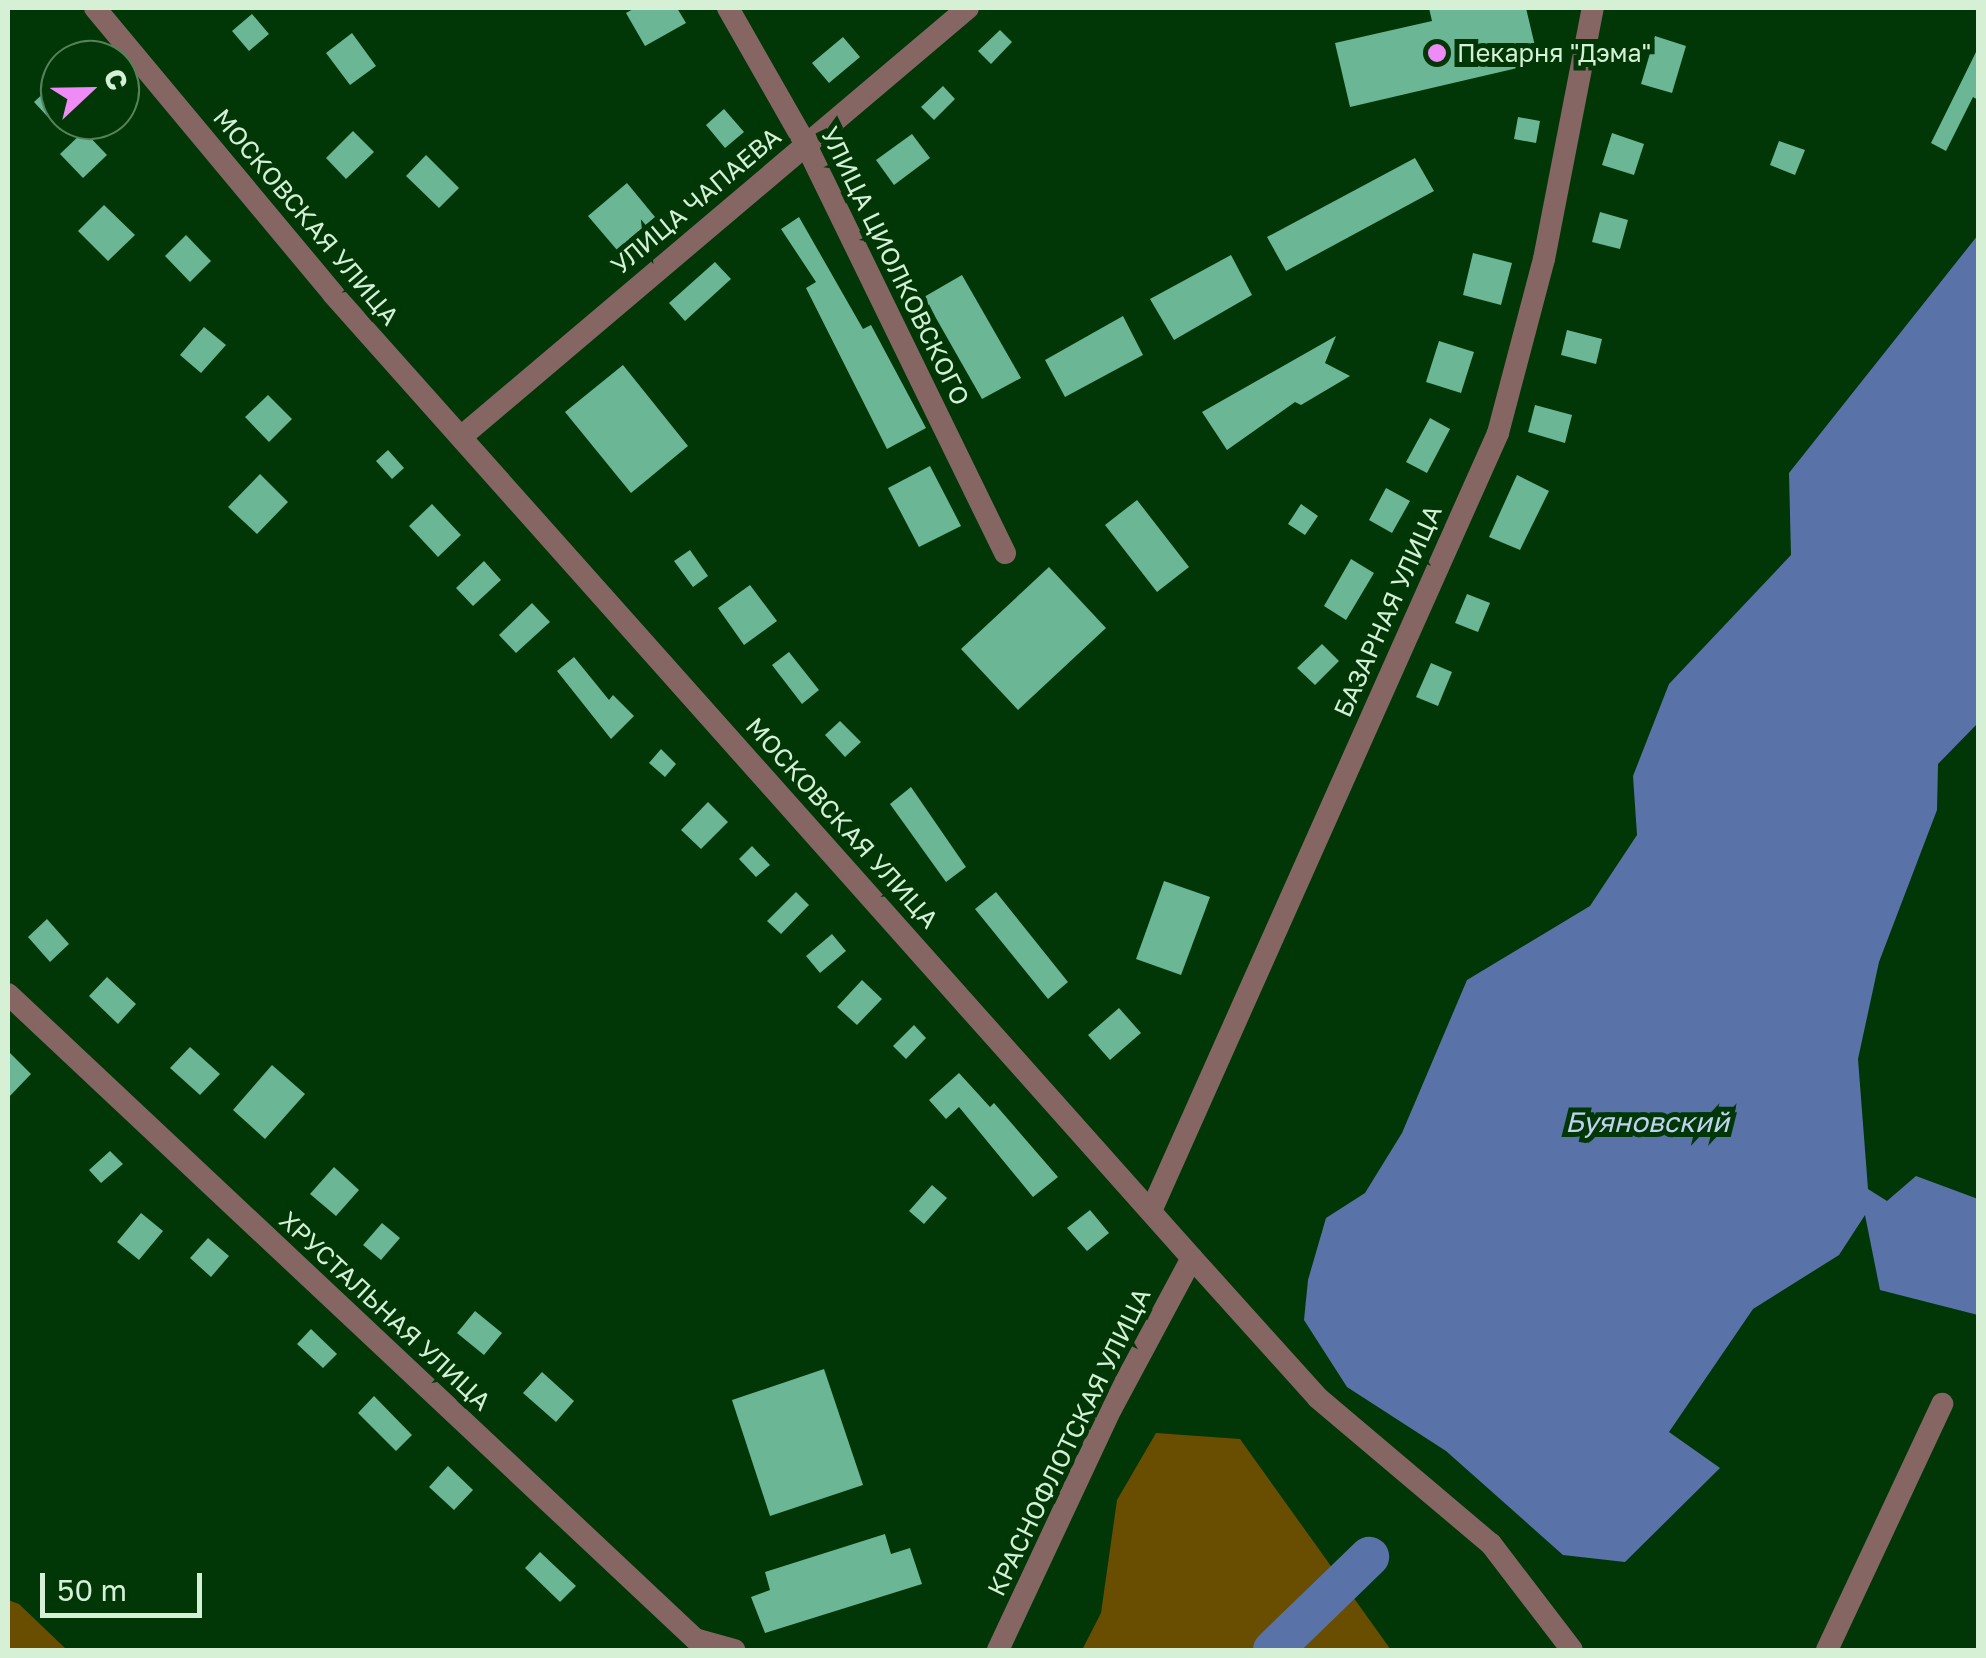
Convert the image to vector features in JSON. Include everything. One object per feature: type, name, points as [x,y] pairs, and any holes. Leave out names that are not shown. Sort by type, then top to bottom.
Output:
[{"type":"street","name":"МОСКОВСКАЯ УЛИЦА","points":[[95,8],[461,437],[1192,1258],[1318,1398],[1491,1544],[1572,1650]]},
{"type":"street","name":"УЛИЦА ЦИОЛКОВСКОГО","points":[[728,8],[806,145],[1005,554]]},
{"type":"street","name":"УЛИЦА ЧАПАЕВА","points":[[461,437],[968,8]]},
{"type":"street","name":"БАЗАРНАЯ УЛИЦА","points":[[1151,1210],[1498,433],[1544,259],[1593,8]]},
{"type":"street","name":"ХРУСТАЛЬНАЯ УЛИЦА","points":[[8,994],[695,1639],[734,1650]]},
{"type":"street","name":"КРАСНОФЛОТСКАЯ УЛИЦА","points":[[998,1650],[1111,1409],[1192,1258]]},
{"type":"street","points":[[1827,1650],[1942,1404]]},
{"type":"shaded area","points":[[1156,1433],[1240,1439],[1391,1650],[1082,1650],[1101,1613],[1117,1500]]},
{"type":"shaded area","points":[[8,1600],[19,1604],[67,1650],[8,1650]]},
{"type":"water","name":"Буяновский","points":[[1978,235],[1978,723],[1938,764],[1937,810],[1879,962],[1858,1059],[1868,1189],[1887,1201],[1916,1176],[1978,1199],[1978,1315],[1880,1290],[1865,1215],[1839,1255],[1753,1309],[1669,1432],[1720,1468],[1625,1562],[1563,1555],[1446,1451],[1347,1387],[1304,1320],[1308,1280],[1326,1218],[1365,1193],[1402,1133],[1467,980],[1590,906],[1637,835],[1633,776],[1669,684],[1791,555],[1789,473]]},
{"type":"building","points":[[635,8],[677,8],[686,23],[645,46],[626,13]]},
{"type":"building","name":"Пекарня \"Дэма\"","points":[[1429,8],[1526,8],[1539,63],[1350,107],[1335,43],[1432,21]]},
{"type":"building","points":[[252,14],[269,34],[249,51],[232,31]]},
{"type":"building","points":[[1000,30],[1012,42],[991,64],[978,51]]},
{"type":"building","points":[[352,33],[376,66],[350,85],[326,53]]},
{"type":"building","points":[[1655,36],[1686,46],[1672,93],[1641,84]]},
{"type":"building","points":[[843,37],[860,57],[829,83],[812,63]]},
{"type":"building","points":[[1978,48],[1978,100],[1973,97],[1946,151],[1931,143]]},
{"type":"building","points":[[943,86],[955,99],[934,120],[921,107]]},
{"type":"building","points":[[724,109],[744,132],[725,148],[706,125]]},
{"type":"building","points":[[1518,117],[1540,121],[1536,143],[1514,139]]},
{"type":"building","points":[[353,131],[374,152],[346,179],[326,158]]},
{"type":"building","points":[[1612,133],[1644,144],[1634,175],[1602,165]]},
{"type":"building","points":[[912,134],[930,158],[894,185],[876,160]]},
{"type":"building","points":[[75,140],[93,140],[107,155],[83,178],[60,154]]},
{"type":"building","points":[[1779,141],[1805,150],[1795,175],[1770,165]]},
{"type":"building","points":[[426,155],[459,188],[439,208],[406,176]]},
{"type":"building","points":[[1415,158],[1434,191],[1286,271],[1267,237]]},
{"type":"building","points":[[627,183],[655,217],[617,250],[588,216]]},
{"type":"building","points":[[104,205],[135,235],[108,261],[78,231]]},
{"type":"building","points":[[1600,212],[1628,220],[1620,249],[1592,242]]},
{"type":"building","points":[[799,217],[863,329],[871,325],[926,428],[887,449],[806,288],[816,282],[781,229]]},
{"type":"building","points":[[186,235],[211,261],[190,282],[165,256]]},
{"type":"building","points":[[1473,253],[1512,263],[1501,305],[1463,295]]},
{"type":"building","points":[[1231,255],[1252,295],[1174,340],[1150,299]]},
{"type":"building","points":[[715,262],[731,279],[685,321],[669,303]]},
{"type":"building","points":[[962,275],[1021,378],[982,399],[924,297]]},
{"type":"building","points":[[1123,316],[1143,355],[1065,397],[1045,360]]},
{"type":"building","points":[[204,327],[226,345],[201,373],[180,355]]},
{"type":"building","points":[[1567,330],[1602,339],[1596,364],[1561,355]]},
{"type":"building","points":[[1336,336],[1325,363],[1350,376],[1301,405],[1295,402],[1227,450],[1202,412]]},
{"type":"building","points":[[1439,341],[1474,352],[1461,393],[1426,382]]},
{"type":"building","points":[[623,365],[688,446],[631,493],[565,412]]},
{"type":"building","points":[[268,395],[292,419],[269,442],[245,417]]},
{"type":"building","points":[[1535,405],[1572,415],[1565,443],[1528,432]]},
{"type":"building","points":[[1430,418],[1450,429],[1427,473],[1406,462]]},
{"type":"building","points":[[388,450],[404,468],[392,479],[376,461]]},
{"type":"building","points":[[930,466],[961,526],[919,547],[888,488]]},
{"type":"building","points":[[260,474],[288,502],[257,534],[228,507]]},
{"type":"building","points":[[1517,475],[1549,491],[1520,550],[1489,537]]},
{"type":"building","points":[[1386,488],[1410,501],[1392,533],[1369,520]]},
{"type":"building","points":[[1137,500],[1189,567],[1157,592],[1105,525]]},
{"type":"building","points":[[432,504],[461,535],[438,557],[409,526]]},
{"type":"building","points":[[1301,504],[1318,516],[1305,535],[1288,524]]},
{"type":"building","points":[[690,550],[708,576],[693,587],[674,561]]},
{"type":"building","points":[[1351,559],[1374,573],[1346,620],[1324,606]]},
{"type":"building","points":[[484,561],[501,580],[473,606],[456,588]]},
{"type":"building","points":[[1049,567],[1106,628],[1018,710],[961,649]]},
{"type":"building","points":[[750,585],[777,621],[744,645],[718,608]]},
{"type":"building","points":[[1467,594],[1490,603],[1478,632],[1455,623]]},
{"type":"building","points":[[532,603],[550,622],[516,653],[499,635]]},
{"type":"building","points":[[1322,644],[1339,661],[1315,685],[1297,668]]},
{"type":"building","points":[[789,652],[819,690],[802,704],[772,665]]},
{"type":"building","points":[[574,657],[609,700],[613,695],[634,716],[611,739],[557,671]]},
{"type":"building","points":[[1431,663],[1452,672],[1438,706],[1416,697]]},
{"type":"building","points":[[840,721],[861,742],[845,757],[825,735]]},
{"type":"building","points":[[661,749],[676,764],[665,777],[649,763]]},
{"type":"building","points":[[911,787],[966,867],[946,882],[890,804]]},
{"type":"building","points":[[708,802],[728,822],[701,849],[681,830]]},
{"type":"building","points":[[752,846],[770,865],[756,877],[739,859]]},
{"type":"building","points":[[1164,881],[1210,897],[1181,975],[1136,959]]},
{"type":"building","points":[[796,892],[809,905],[781,934],[767,921]]},
{"type":"building","points":[[996,892],[1068,982],[1048,999],[975,909]]},
{"type":"building","points":[[47,919],[69,944],[50,962],[28,937]]},
{"type":"building","points":[[832,934],[846,951],[820,973],[806,956]]},
{"type":"building","points":[[107,977],[136,1004],[118,1024],[89,996]]},
{"type":"building","points":[[862,980],[882,999],[857,1025],[837,1007]]},
{"type":"building","points":[[1119,1008],[1141,1033],[1110,1060],[1088,1035]]},
{"type":"building","points":[[914,1025],[926,1038],[906,1059],[893,1046]]},
{"type":"building","points":[[190,1047],[220,1074],[200,1095],[170,1068]]},
{"type":"building","points":[[8,1051],[31,1074],[8,1098]]},
{"type":"building","points":[[272,1065],[305,1094],[265,1139],[233,1110]]},
{"type":"building","points":[[959,1073],[990,1107],[994,1103],[1058,1177],[1033,1197],[959,1107],[946,1119],[929,1100]]},
{"type":"building","points":[[110,1151],[123,1164],[101,1183],[89,1170]]},
{"type":"building","points":[[334,1167],[359,1190],[336,1216],[310,1194]]},
{"type":"building","points":[[932,1185],[947,1198],[924,1224],[909,1211]]},
{"type":"building","points":[[1090,1210],[1109,1233],[1087,1251],[1067,1228]]},
{"type":"building","points":[[141,1213],[163,1231],[139,1260],[117,1242]]},
{"type":"building","points":[[382,1223],[400,1238],[381,1260],[363,1245]]},
{"type":"building","points":[[208,1238],[229,1256],[211,1277],[190,1258]]},
{"type":"building","points":[[475,1311],[502,1333],[484,1355],[457,1333]]},
{"type":"building","points":[[311,1329],[337,1354],[323,1368],[297,1344]]},
{"type":"building","points":[[824,1369],[863,1485],[770,1516],[732,1400]]},
{"type":"building","points":[[542,1372],[574,1401],[556,1422],[523,1393]]},
{"type":"building","points":[[374,1396],[412,1435],[396,1451],[358,1413]]},
{"type":"building","points":[[448,1466],[473,1490],[454,1510],[429,1487]]},
{"type":"building","points":[[885,1534],[891,1554],[910,1548],[922,1584],[765,1633],[751,1597],[770,1590],[765,1572]]},
{"type":"building","points":[[540,1552],[576,1586],[560,1602],[525,1568]]},
{"type":"waterway","points":[[1273,1650],[1369,1557]]},
{"type":"place","name":"Пекарня \"Дэма\"","points":[[1437,53]]}]
